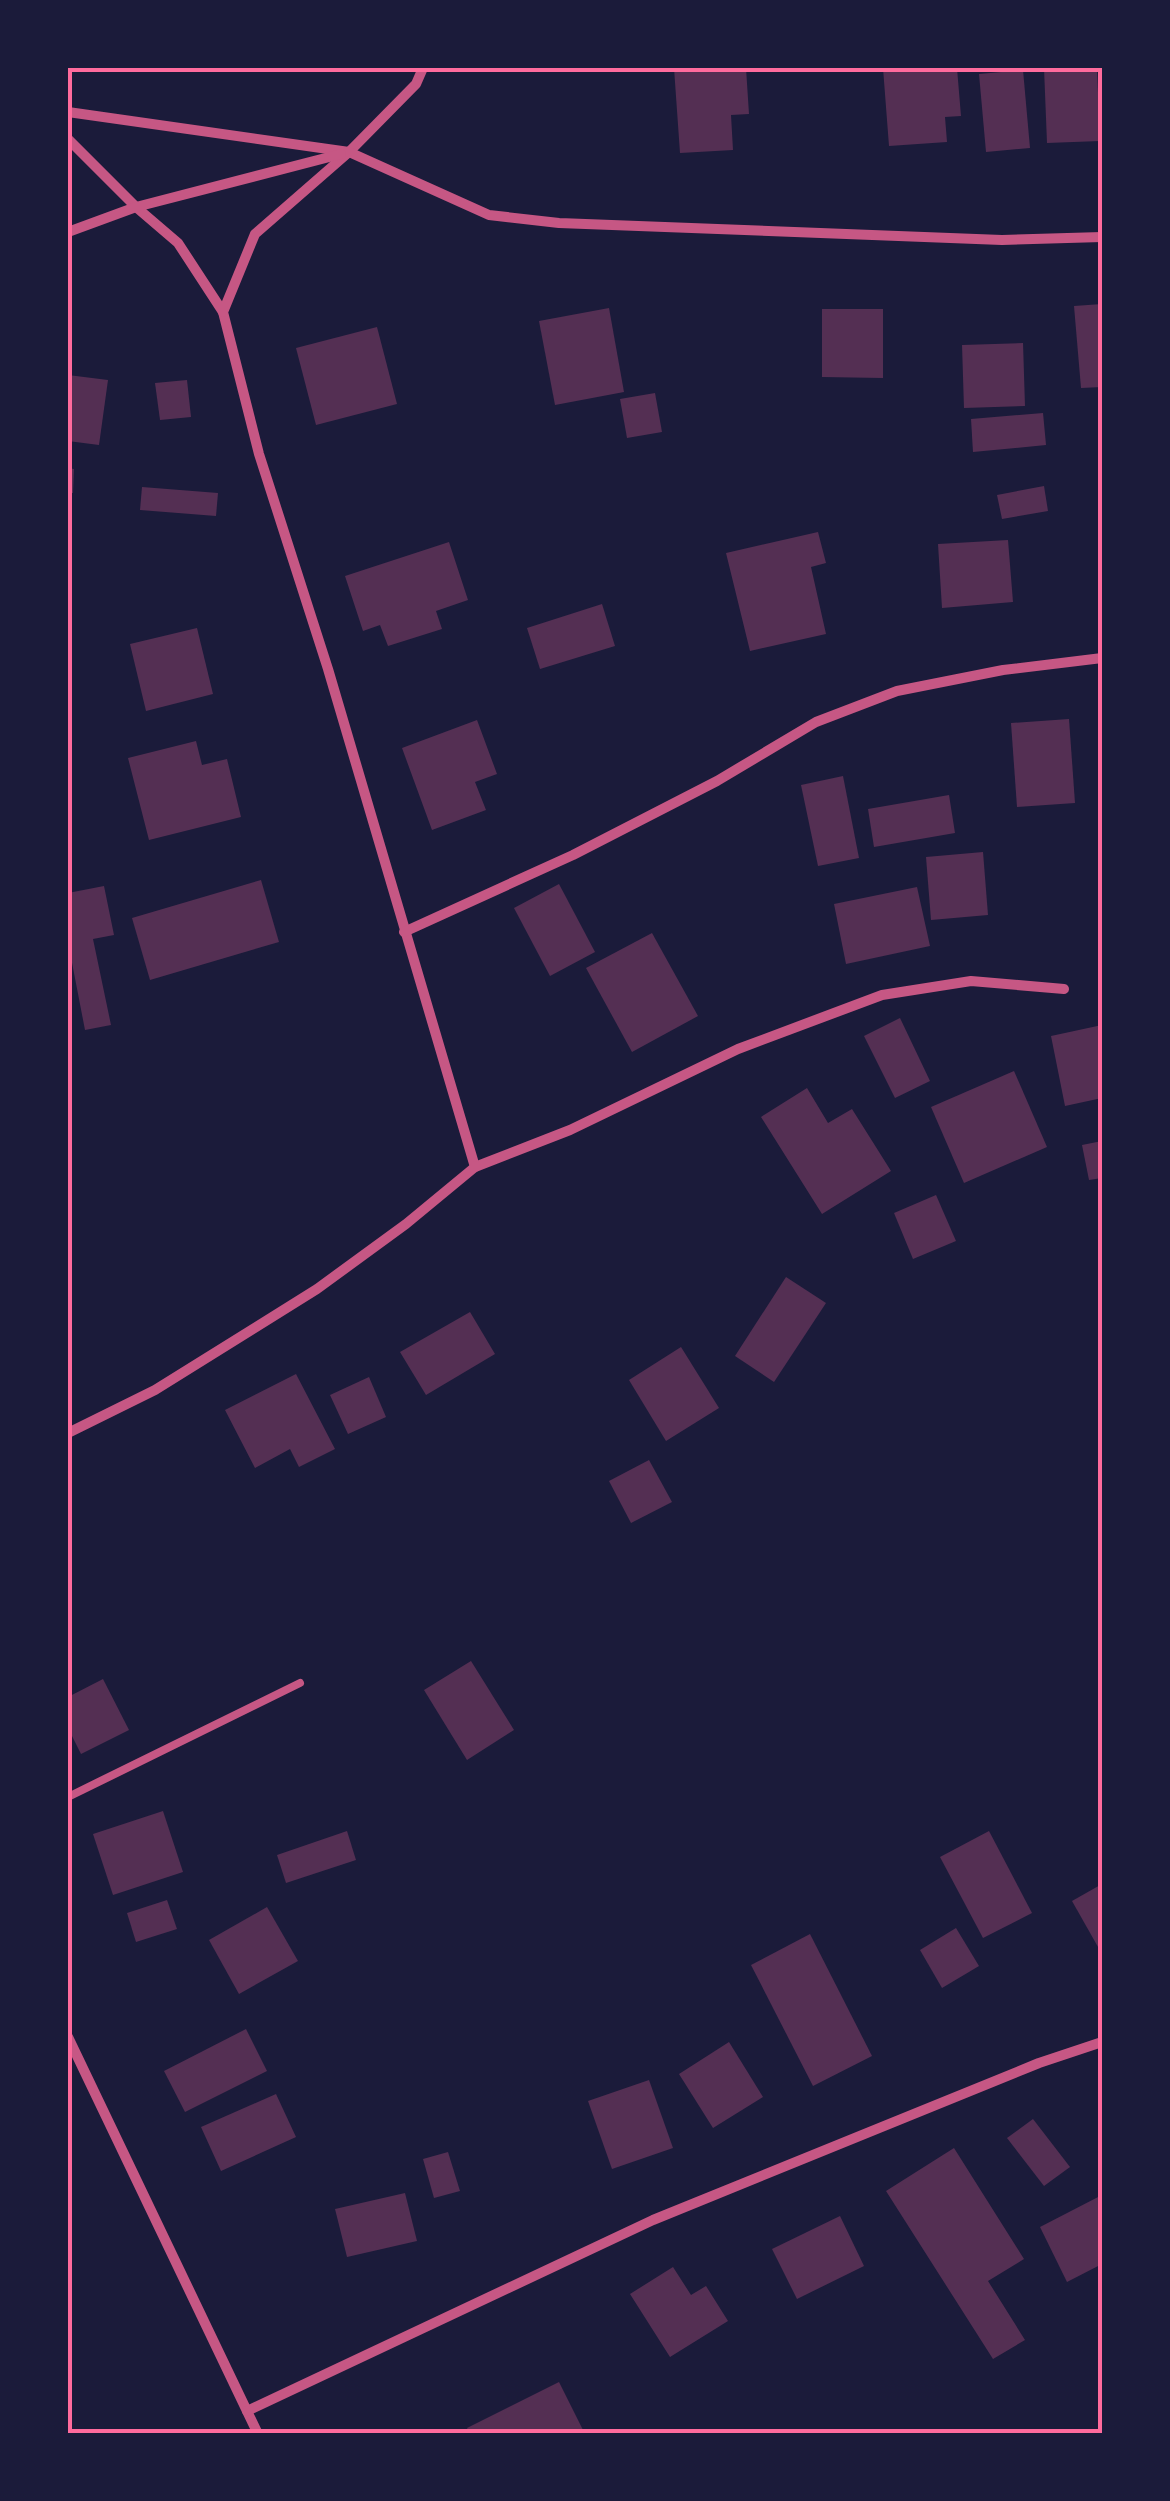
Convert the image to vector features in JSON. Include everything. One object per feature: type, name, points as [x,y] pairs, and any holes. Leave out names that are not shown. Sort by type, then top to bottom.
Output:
[{"type":"street","points":[[222,312],[255,234],[349,152],[416,84],[423,68]]},
{"type":"street","points":[[68,112],[349,152],[489,215],[558,223],[1002,240],[1102,237]]},
{"type":"street","points":[[68,139],[136,208],[178,243],[222,312],[258,454],[328,669],[475,1167]]},
{"type":"street","points":[[68,232],[136,208],[349,152]]},
{"type":"street","points":[[404,932],[573,855],[718,780],[816,722],[897,691],[1003,670],[1102,658]]},
{"type":"street","points":[[68,1433],[155,1390],[318,1289],[475,1167],[570,1130],[738,1048],[882,996],[971,981],[1064,989]]},
{"type":"street","points":[[68,2037],[258,2434]]},
{"type":"street","points":[[246,2411],[653,2220],[1039,2063],[1102,2042]]},
{"type":"lane","points":[[68,1797],[300,1682]]},
{"type":"building","points":[[674,68],[746,68],[749,114],[731,115],[733,150],[680,153]]},
{"type":"building","points":[[883,68],[957,68],[961,116],[945,117],[947,142],[889,146]]},
{"type":"building","points":[[1044,68],[1097,68],[1100,141],[1047,143]]},
{"type":"building","points":[[1023,70],[1030,148],[986,152],[979,74]]},
{"type":"building","points":[[1102,304],[1102,387],[1081,388],[1074,306]]},
{"type":"building","points":[[609,308],[624,392],[555,405],[539,321]]},
{"type":"building","points":[[822,309],[883,309],[883,378],[822,377]]},
{"type":"building","points":[[377,327],[397,404],[316,425],[296,348]]},
{"type":"building","points":[[1023,343],[1025,406],[964,408],[962,345]]},
{"type":"building","points":[[68,375],[108,380],[99,445],[68,441]]},
{"type":"building","points":[[187,380],[191,417],[160,420],[155,383]]},
{"type":"building","points":[[655,393],[662,432],[627,438],[620,399]]},
{"type":"building","points":[[1043,413],[1046,445],[973,452],[971,419]]},
{"type":"building","points":[[68,468],[74,469],[73,493],[68,493]]},
{"type":"building","points":[[1044,486],[1048,511],[1002,519],[997,495]]},
{"type":"building","points":[[142,487],[218,493],[216,516],[140,510]]},
{"type":"building","points":[[818,532],[826,563],[811,567],[826,634],[750,651],[726,553]]},
{"type":"building","points":[[1008,540],[1013,602],[942,608],[938,544]]},
{"type":"building","points":[[449,542],[468,600],[436,611],[442,629],[388,646],[380,625],[363,631],[345,576]]},
{"type":"building","points":[[602,604],[615,646],[540,669],[527,628]]},
{"type":"building","points":[[197,628],[213,694],[146,711],[130,644]]},
{"type":"building","points":[[1069,719],[1075,803],[1017,807],[1011,723]]},
{"type":"building","points":[[477,720],[497,774],[475,782],[486,810],[432,830],[402,748]]},
{"type":"building","points":[[196,741],[202,765],[227,759],[241,817],[149,840],[128,758]]},
{"type":"building","points":[[843,776],[859,858],[818,866],[801,785]]},
{"type":"building","points":[[949,795],[955,833],[874,847],[868,809]]},
{"type":"building","points":[[983,852],[988,915],[931,920],[926,857]]},
{"type":"building","points":[[261,880],[279,942],[150,980],[132,918]]},
{"type":"building","points":[[559,884],[595,952],[550,976],[514,908]]},
{"type":"building","points":[[104,886],[114,935],[93,939],[111,1025],[85,1030],[68,942],[68,893]]},
{"type":"building","points":[[917,887],[930,946],[846,964],[834,904]]},
{"type":"building","points":[[652,933],[698,1016],[632,1052],[586,968]]},
{"type":"building","points":[[900,1018],[930,1081],[895,1098],[864,1036]]},
{"type":"building","points":[[1102,1025],[1102,1098],[1065,1106],[1051,1036]]},
{"type":"building","points":[[1014,1071],[1047,1147],[964,1183],[931,1107]]},
{"type":"building","points":[[807,1088],[828,1123],[852,1109],[891,1171],[822,1214],[761,1117]]},
{"type":"building","points":[[1102,1141],[1102,1178],[1089,1180],[1082,1145]]},
{"type":"building","points":[[936,1195],[956,1241],[913,1259],[894,1213]]},
{"type":"building","points":[[786,1277],[826,1303],[774,1382],[735,1356]]},
{"type":"building","points":[[470,1312],[495,1354],[426,1395],[400,1352]]},
{"type":"building","points":[[681,1347],[719,1408],[666,1441],[629,1380]]},
{"type":"building","points":[[296,1374],[335,1449],[299,1467],[290,1449],[255,1468],[225,1410]]},
{"type":"building","points":[[369,1377],[386,1417],[348,1434],[330,1395]]},
{"type":"building","points":[[649,1460],[672,1502],[631,1523],[609,1481]]},
{"type":"building","points":[[471,1661],[514,1730],[467,1760],[424,1690]]},
{"type":"building","points":[[103,1679],[129,1730],[81,1754],[68,1728],[68,1697]]},
{"type":"building","points":[[163,1811],[183,1872],[113,1895],[93,1834]]},
{"type":"building","points":[[347,1831],[356,1860],[286,1883],[277,1855]]},
{"type":"building","points":[[989,1831],[1032,1913],[983,1938],[940,1857]]},
{"type":"building","points":[[1102,1884],[1102,1954],[1072,1901]]},
{"type":"building","points":[[167,1900],[177,1929],[136,1942],[127,1913]]},
{"type":"building","points":[[267,1907],[298,1961],[239,1994],[209,1940]]},
{"type":"building","points":[[956,1928],[979,1966],[942,1988],[920,1950]]},
{"type":"building","points":[[810,1934],[872,2056],[813,2086],[751,1965]]},
{"type":"building","points":[[246,2029],[267,2071],[185,2112],[164,2071]]},
{"type":"building","points":[[729,2042],[763,2097],[713,2128],[679,2074]]},
{"type":"building","points":[[649,2080],[673,2148],[612,2169],[588,2101]]},
{"type":"building","points":[[276,2094],[296,2137],[221,2171],[201,2127]]},
{"type":"building","points":[[1033,2119],[1070,2167],[1044,2186],[1007,2138]]},
{"type":"building","points":[[954,2148],[1024,2259],[988,2281],[1025,2340],[993,2359],[886,2191]]},
{"type":"building","points":[[448,2152],[460,2191],[434,2198],[423,2159]]},
{"type":"building","points":[[405,2193],[417,2241],[347,2257],[335,2209]]},
{"type":"building","points":[[1102,2195],[1102,2264],[1067,2282],[1040,2227]]},
{"type":"building","points":[[840,2216],[864,2266],[797,2299],[772,2249]]},
{"type":"building","points":[[673,2267],[691,2295],[706,2286],[728,2321],[670,2357],[630,2294]]},
{"type":"building","points":[[559,2382],[585,2434],[470,2434],[467,2428]]}]
